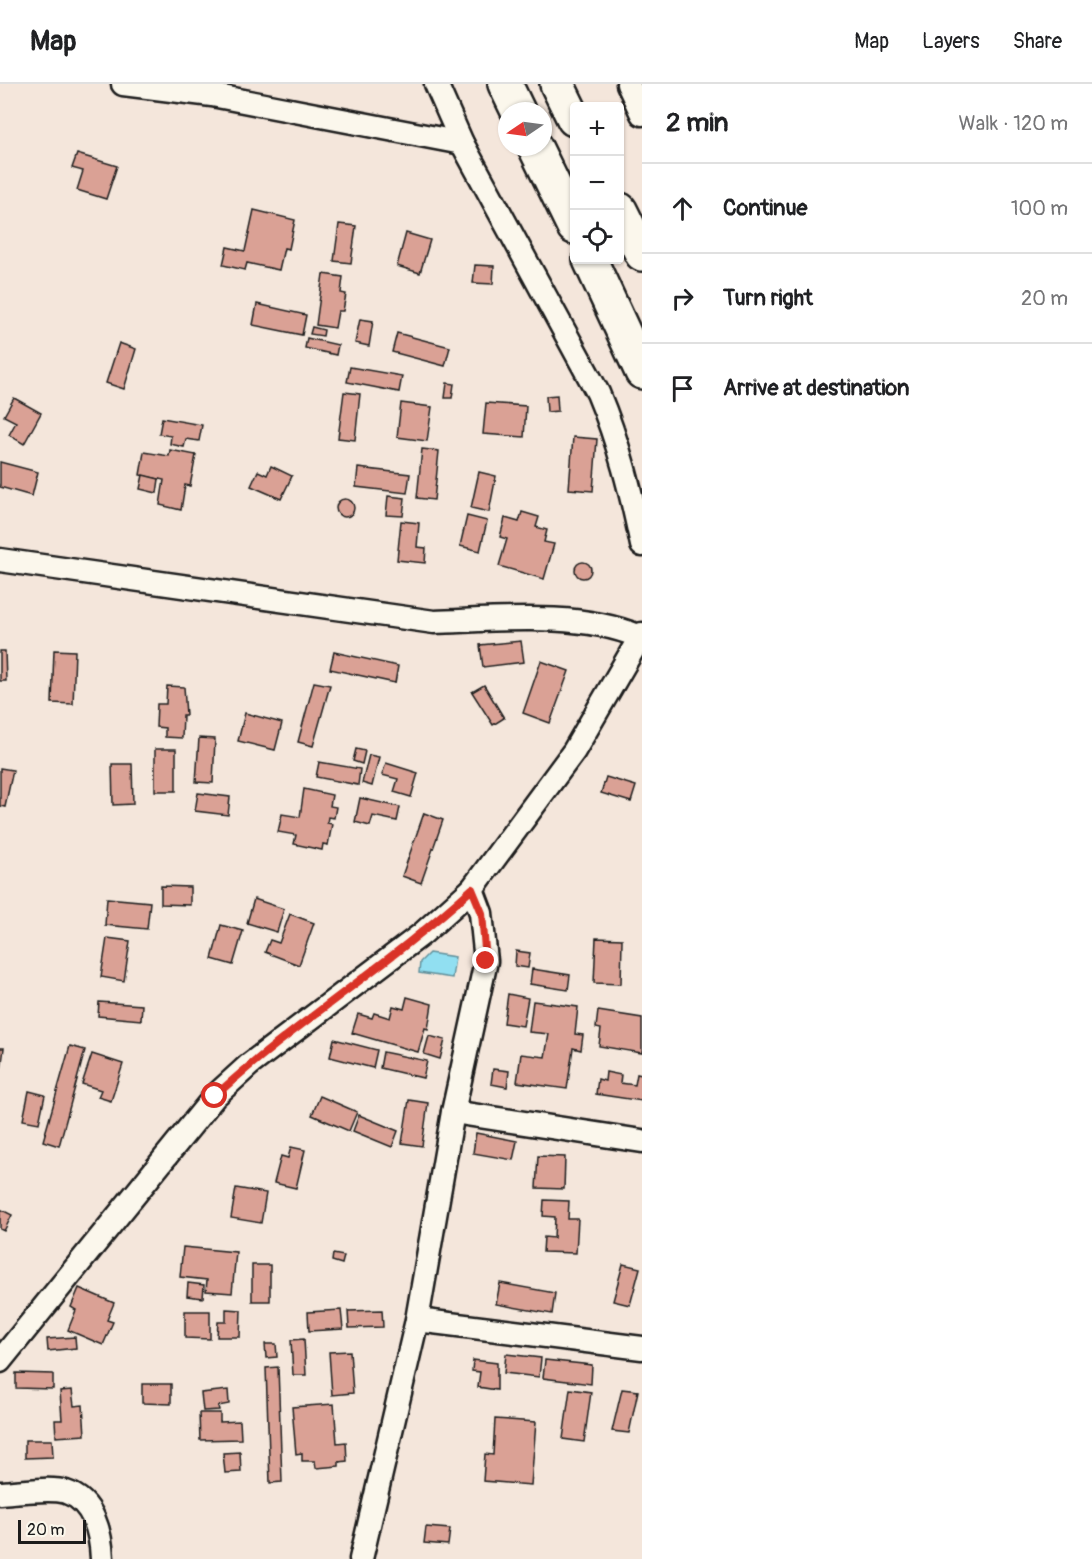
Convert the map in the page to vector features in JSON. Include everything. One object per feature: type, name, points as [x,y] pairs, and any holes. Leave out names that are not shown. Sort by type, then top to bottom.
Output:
[{"type":"main road","points":[[505,84],[514,102]]},
{"type":"main road","points":[[557,84],[570,111]]},
{"type":"main road","points":[[539,156],[570,219]]},
{"type":"main road","points":[[624,218],[642,254]]},
{"type":"main road","points":[[592,264],[642,372]]},
{"type":"street","points":[[123,84],[236,99],[462,143]]},
{"type":"street","points":[[436,84],[462,143],[598,393],[618,443],[642,545]]},
{"type":"street","points":[[628,84],[642,114]]},
{"type":"street","points":[[0,560],[434,622],[501,619],[568,622],[621,629],[640,635],[574,750],[472,889],[422,934],[249,1065],[215,1096],[0,1362]]},
{"type":"street","points":[[361,1559],[417,1320],[453,1112],[486,961],[482,913],[472,889]]},
{"type":"street","points":[[453,1112],[642,1141]]},
{"type":"street","points":[[417,1320],[642,1348]]},
{"type":"street","points":[[0,1493],[65,1491],[77,1498],[96,1521],[102,1559]]},
{"type":"water","points":[[429,953],[455,957],[452,978],[419,973],[420,962]]},
{"type":"building","points":[[77,154],[117,166],[106,199],[77,190],[83,171],[72,168]]},
{"type":"building","points":[[254,210],[295,220],[289,249],[284,248],[279,270],[247,263],[245,270],[223,265],[227,247],[245,251]]},
{"type":"building","points":[[339,224],[356,226],[351,263],[334,261]]},
{"type":"building","points":[[406,233],[430,240],[420,273],[397,266]]},
{"type":"building","points":[[475,265],[494,266],[493,284],[473,283]]},
{"type":"building","points":[[323,274],[343,277],[341,293],[346,294],[343,311],[338,311],[335,328],[316,325]]},
{"type":"building","points":[[257,304],[306,315],[302,335],[253,325]]},
{"type":"building","points":[[360,319],[373,321],[369,346],[355,343]]},
{"type":"building","points":[[312,327],[324,330],[323,336],[310,334]]},
{"type":"building","points":[[397,333],[450,347],[445,366],[392,352]]},
{"type":"building","points":[[307,338],[338,345],[336,355],[305,348]]},
{"type":"building","points":[[119,343],[136,349],[124,389],[106,383]]},
{"type":"building","points":[[350,367],[402,376],[399,392],[347,382]]},
{"type":"building","points":[[447,383],[454,384],[452,398],[445,398]]},
{"type":"building","points":[[344,392],[360,394],[355,440],[338,438]]},
{"type":"building","points":[[557,395],[558,411],[547,412],[546,396]]},
{"type":"building","points":[[14,398],[41,413],[24,444],[9,435],[16,422],[4,416]]},
{"type":"building","points":[[401,403],[432,407],[427,441],[397,437]]},
{"type":"building","points":[[486,403],[526,406],[524,437],[483,434]]},
{"type":"building","points":[[162,418],[202,425],[199,441],[186,439],[184,447],[170,444],[171,436],[159,434]]},
{"type":"building","points":[[573,437],[597,439],[593,491],[569,489]]},
{"type":"building","points":[[422,449],[439,451],[434,500],[417,498]]},
{"type":"building","points":[[170,450],[196,455],[190,486],[185,485],[181,510],[160,505],[164,480],[140,475],[144,452],[169,456]]},
{"type":"building","points":[[0,462],[38,472],[32,496],[0,487]]},
{"type":"building","points":[[271,466],[292,476],[281,499],[251,486],[258,471],[267,475]]},
{"type":"building","points":[[358,468],[410,474],[407,493],[356,487]]},
{"type":"building","points":[[479,472],[496,476],[489,512],[471,508]]},
{"type":"building","points":[[143,475],[159,479],[157,493],[140,489]]},
{"type":"building","points":[[388,496],[405,498],[403,516],[386,515]]},
{"type":"building","points":[[345,499],[351,502],[354,508],[351,514],[345,517],[339,514],[336,508],[339,502]]},
{"type":"building","points":[[522,512],[539,517],[536,527],[547,530],[544,542],[554,544],[544,579],[499,566],[507,539],[500,537],[505,518],[519,522]]},
{"type":"building","points":[[467,516],[487,521],[480,551],[460,546]]},
{"type":"building","points":[[401,521],[419,523],[417,547],[426,548],[425,563],[397,560]]},
{"type":"building","points":[[580,562],[586,562],[591,570],[589,576],[580,578],[575,573],[575,567]]},
{"type":"building","points":[[521,641],[524,662],[483,667],[480,645]]},
{"type":"building","points":[[54,650],[75,651],[73,704],[52,703]]},
{"type":"building","points":[[0,651],[5,651],[6,681],[0,681]]},
{"type":"building","points":[[334,652],[398,666],[395,683],[330,669]]},
{"type":"building","points":[[541,661],[569,671],[550,723],[523,713]]},
{"type":"building","points":[[314,682],[330,685],[313,746],[298,742]]},
{"type":"building","points":[[484,685],[504,718],[493,725],[472,692]]},
{"type":"building","points":[[167,686],[184,687],[186,715],[183,715],[182,738],[165,737],[165,728],[156,727],[157,704],[166,704]]},
{"type":"building","points":[[245,713],[282,723],[275,750],[238,741]]},
{"type":"building","points":[[199,738],[215,739],[213,783],[196,782]]},
{"type":"building","points":[[155,749],[176,749],[176,791],[155,791]]},
{"type":"building","points":[[356,749],[365,751],[362,764],[353,761]]},
{"type":"building","points":[[369,755],[379,757],[372,786],[362,783]]},
{"type":"building","points":[[319,762],[360,769],[358,785],[316,777]]},
{"type":"building","points":[[386,763],[418,773],[411,797],[394,792],[398,779],[382,775]]},
{"type":"building","points":[[112,764],[132,764],[133,804],[113,805]]},
{"type":"building","points":[[0,768],[13,770],[5,807],[0,806]]},
{"type":"building","points":[[606,777],[636,786],[631,802],[601,793]]},
{"type":"building","points":[[304,789],[332,795],[330,806],[336,807],[334,818],[328,817],[327,823],[332,824],[328,845],[323,844],[322,850],[294,844],[296,835],[278,832],[282,814],[300,817]]},
{"type":"building","points":[[198,793],[230,797],[228,815],[195,811]]},
{"type":"building","points":[[360,798],[400,807],[397,821],[373,816],[370,826],[355,822]]},
{"type":"building","points":[[424,813],[443,820],[421,883],[402,876]]},
{"type":"building","points":[[161,886],[190,887],[190,905],[161,904]]},
{"type":"building","points":[[107,898],[150,902],[147,929],[105,925]]},
{"type":"building","points":[[254,899],[284,909],[277,932],[247,923]]},
{"type":"building","points":[[290,914],[314,923],[299,965],[265,952],[270,940],[279,943]]},
{"type":"building","points":[[221,925],[243,931],[233,965],[212,959]]},
{"type":"building","points":[[107,938],[130,941],[124,981],[101,977]]},
{"type":"building","points":[[596,938],[622,939],[621,984],[594,983]]},
{"type":"building","points":[[516,951],[530,953],[528,968],[515,966]]},
{"type":"building","points":[[532,969],[570,975],[568,990],[530,984]]},
{"type":"building","points":[[508,994],[528,998],[523,1026],[504,1023]]},
{"type":"building","points":[[407,997],[432,1004],[428,1029],[425,1028],[418,1052],[352,1033],[358,1014],[372,1018],[374,1013],[390,1018],[393,1006],[404,1009]]},
{"type":"building","points":[[533,1001],[578,1007],[575,1034],[583,1035],[581,1050],[573,1048],[567,1089],[517,1082],[521,1054],[545,1057],[549,1034],[529,1032]]},
{"type":"building","points":[[99,1002],[142,1005],[141,1020],[98,1016]]},
{"type":"building","points":[[598,1011],[642,1018],[642,1053],[599,1046],[601,1029],[596,1028]]},
{"type":"building","points":[[429,1036],[445,1040],[440,1059],[424,1054]]},
{"type":"building","points":[[334,1039],[377,1050],[373,1068],[330,1057]]},
{"type":"building","points":[[70,1046],[85,1050],[59,1146],[43,1141]]},
{"type":"building","points":[[0,1048],[4,1048],[1,1070],[0,1070]]},
{"type":"building","points":[[383,1052],[427,1061],[423,1078],[380,1068]]},
{"type":"building","points":[[92,1054],[123,1064],[111,1101],[98,1097],[101,1090],[82,1084]]},
{"type":"building","points":[[493,1069],[509,1071],[507,1087],[491,1084]]},
{"type":"building","points":[[606,1072],[621,1075],[620,1083],[635,1085],[637,1074],[642,1075],[642,1101],[596,1094],[598,1079],[605,1081]]},
{"type":"building","points":[[29,1091],[45,1095],[39,1123],[23,1120]]},
{"type":"building","points":[[320,1096],[357,1112],[349,1131],[312,1115]]},
{"type":"building","points":[[409,1100],[428,1103],[422,1146],[402,1143]]},
{"type":"building","points":[[359,1115],[398,1131],[392,1147],[353,1131]]},
{"type":"building","points":[[476,1133],[517,1141],[513,1160],[473,1153]]},
{"type":"building","points":[[291,1147],[305,1150],[296,1188],[274,1183],[281,1156],[288,1158]]},
{"type":"building","points":[[538,1156],[565,1157],[564,1189],[536,1188]]},
{"type":"building","points":[[236,1188],[266,1193],[261,1223],[231,1218]]},
{"type":"building","points":[[544,1200],[569,1201],[568,1219],[578,1219],[576,1253],[543,1252],[544,1237],[554,1238],[555,1217],[543,1216]]},
{"type":"building","points":[[0,1209],[12,1215],[4,1231],[0,1229]]},
{"type":"building","points":[[183,1247],[236,1252],[232,1293],[206,1291],[207,1280],[180,1277]]},
{"type":"building","points":[[333,1254],[344,1256],[342,1264],[332,1261]]},
{"type":"building","points":[[623,1264],[640,1268],[630,1305],[613,1301]]},
{"type":"building","points":[[252,1265],[270,1265],[270,1301],[252,1301]]},
{"type":"building","points":[[188,1283],[204,1285],[203,1298],[187,1296]]},
{"type":"building","points":[[500,1283],[555,1293],[552,1314],[496,1304]]},
{"type":"building","points":[[79,1288],[114,1303],[107,1320],[113,1322],[103,1345],[68,1330],[76,1310],[71,1307]]},
{"type":"building","points":[[226,1309],[241,1310],[240,1337],[217,1337],[218,1322],[226,1322]]},
{"type":"building","points":[[341,1310],[343,1329],[309,1331],[308,1312]]},
{"type":"building","points":[[382,1310],[383,1327],[349,1328],[348,1311]]},
{"type":"building","points":[[185,1311],[210,1311],[210,1339],[185,1338]]},
{"type":"building","points":[[75,1337],[76,1348],[48,1351],[47,1339]]},
{"type":"building","points":[[304,1339],[306,1375],[293,1375],[291,1340]]},
{"type":"building","points":[[265,1344],[276,1344],[277,1357],[266,1358]]},
{"type":"building","points":[[350,1351],[353,1393],[332,1395],[329,1352]]},
{"type":"building","points":[[506,1354],[541,1358],[539,1377],[504,1373]]},
{"type":"building","points":[[473,1360],[497,1363],[497,1390],[478,1387],[480,1372],[472,1371]]},
{"type":"building","points":[[545,1360],[592,1365],[591,1384],[543,1378]]},
{"type":"building","points":[[278,1367],[282,1482],[270,1483],[266,1368]]},
{"type":"building","points":[[16,1373],[53,1374],[53,1389],[16,1388]]},
{"type":"building","points":[[142,1384],[171,1384],[171,1404],[142,1403]]},
{"type":"building","points":[[570,1389],[591,1392],[584,1442],[563,1439]]},
{"type":"building","points":[[622,1389],[638,1391],[629,1433],[612,1431]]},
{"type":"building","points":[[72,1390],[74,1406],[83,1405],[85,1435],[56,1437],[55,1420],[62,1420],[60,1391]]},
{"type":"building","points":[[228,1390],[229,1404],[218,1406],[219,1410],[203,1411],[201,1393]]},
{"type":"building","points":[[334,1404],[337,1443],[346,1442],[347,1461],[339,1462],[339,1466],[316,1468],[315,1461],[302,1461],[302,1453],[296,1454],[292,1407]]},
{"type":"building","points":[[199,1413],[220,1413],[220,1422],[240,1421],[241,1439],[200,1440]]},
{"type":"building","points":[[495,1419],[536,1422],[531,1485],[483,1481],[485,1454],[493,1455]]},
{"type":"building","points":[[25,1440],[52,1440],[53,1457],[25,1458]]},
{"type":"building","points":[[240,1452],[241,1472],[225,1473],[223,1453]]},
{"type":"building","points":[[426,1527],[450,1529],[448,1545],[424,1543]]},
{"type":"route","points":[[215,1096],[249,1065],[422,934],[472,889],[482,913],[486,961]]}]
